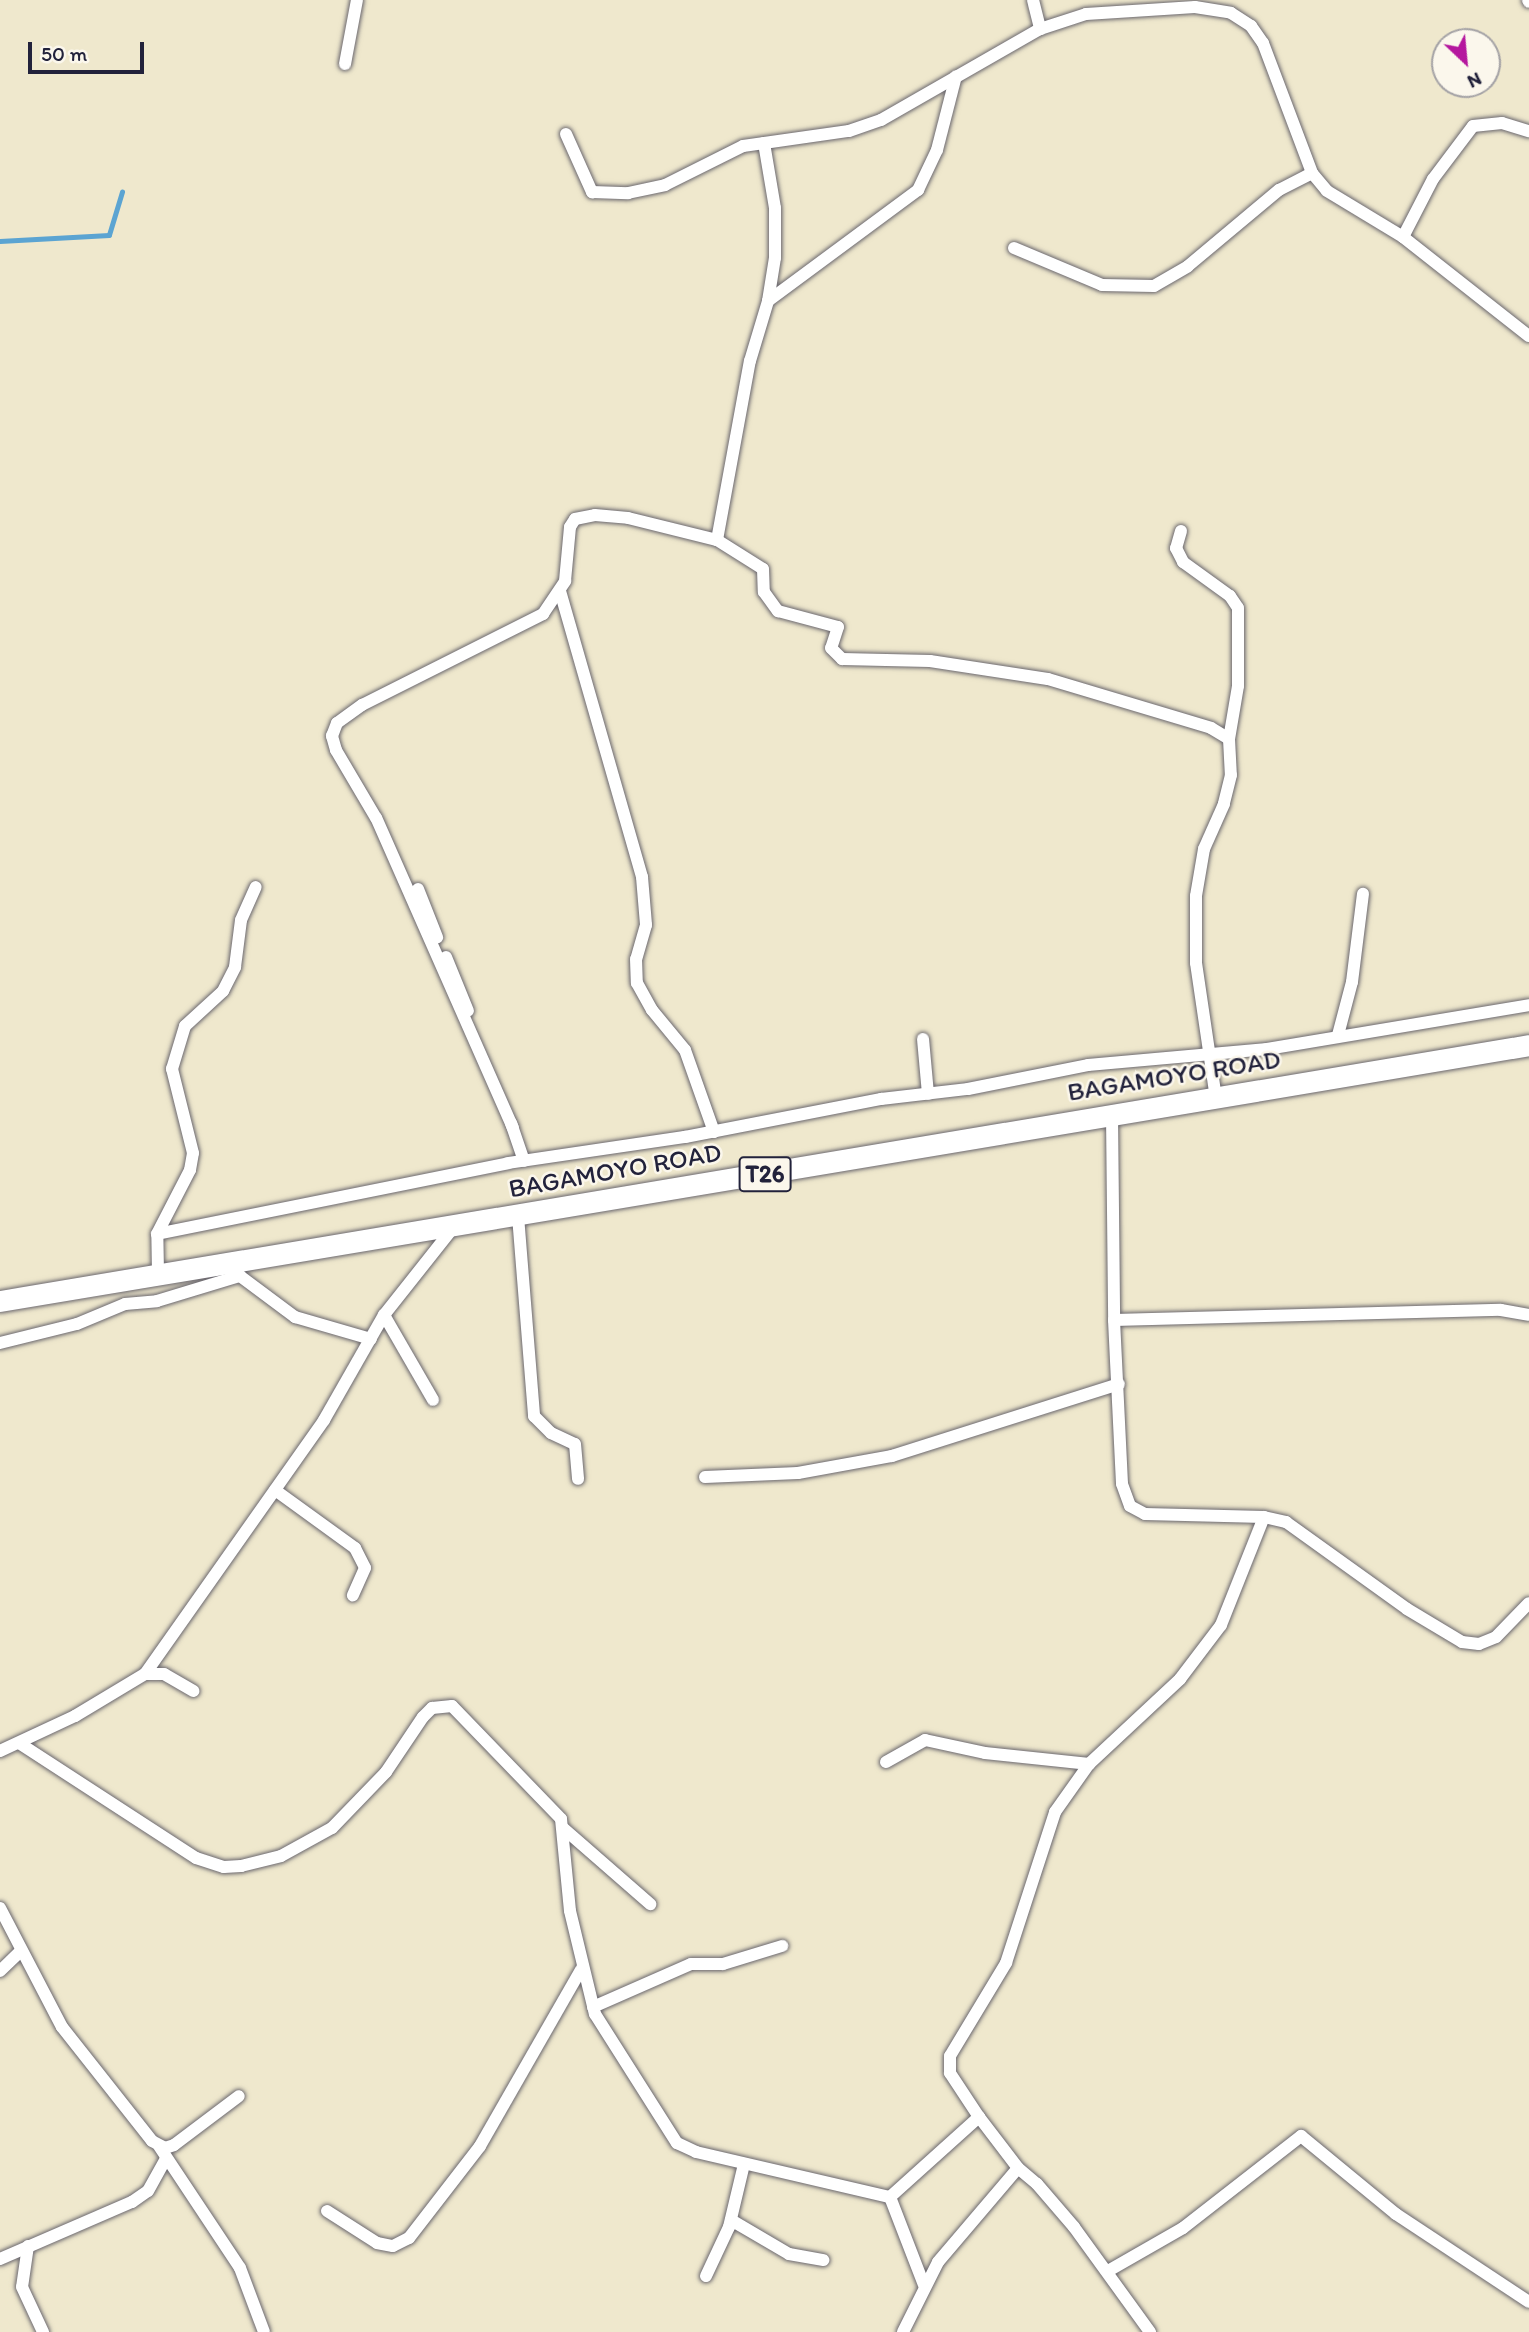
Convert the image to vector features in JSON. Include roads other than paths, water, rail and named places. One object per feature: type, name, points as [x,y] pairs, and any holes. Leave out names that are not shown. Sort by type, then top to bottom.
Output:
[{"type":"highway","name":"BAGAMOYO ROAD","points":[[0,1301],[158,1273],[453,1228],[1529,1045]]},
{"type":"street","points":[[345,64],[356,0]]},
{"type":"street","points":[[1033,0],[1040,29]]},
{"type":"street","points":[[566,134],[592,192],[628,192],[665,185],[743,146],[870,124],[1040,29],[1086,14],[1195,7],[1231,13],[1251,26],[1263,43],[1312,173],[1327,191],[1403,237],[1529,336]]},
{"type":"street","points":[[768,301],[918,190],[937,150],[956,76]]},
{"type":"street","points":[[1403,237],[1433,179],[1473,126],[1502,123],[1529,131]]},
{"type":"street","points":[[717,540],[750,361],[768,301],[775,258],[775,208],[764,143]]},
{"type":"street","points":[[1014,248],[1102,285],[1154,286],[1188,266],[1279,190],[1312,173]]},
{"type":"street","points":[[513,1128],[376,818],[336,750],[332,736],[337,723],[348,713],[542,614],[560,591],[568,561],[567,537],[575,519],[595,515],[628,518],[717,540],[763,569],[764,592],[778,611],[838,627],[831,648],[842,659],[930,661],[1048,679],[1211,728],[1229,739]]},
{"type":"street","points":[[1181,531],[1176,548],[1182,562],[1230,596],[1238,608],[1238,686],[1229,739],[1231,775],[1224,804],[1204,849],[1196,896],[1196,963],[1216,1098]]},
{"type":"street","points":[[560,591],[642,877],[646,925],[636,959],[637,983],[652,1010],[685,1050],[714,1132]]},
{"type":"street","points":[[158,1273],[157,1234],[190,1170],[193,1153],[172,1069],[185,1026],[223,991],[235,967],[240,920],[256,887]]},
{"type":"street","points":[[418,888],[462,991],[524,1161]]},
{"type":"street","points":[[1338,1035],[1352,982],[1363,894]]},
{"type":"street","points":[[157,1234],[524,1161],[714,1132],[1088,1065],[1209,1055],[1529,1005]]},
{"type":"street","points":[[923,1040],[928,1094]]},
{"type":"street","points":[[1112,1115],[1114,1320],[1122,1484],[1130,1506],[1145,1514],[1264,1517],[1305,1533],[1407,1609],[1462,1642],[1479,1644],[1496,1637],[1529,1603]]},
{"type":"street","points":[[518,1216],[534,1416],[551,1433],[575,1444],[578,1479]]},
{"type":"street","points":[[0,1751],[75,1716],[145,1674],[324,1420],[383,1315],[453,1228]]},
{"type":"street","points":[[0,1343],[232,1276],[245,1279],[295,1317],[371,1339]]},
{"type":"street","points":[[1114,1320],[1501,1310],[1529,1315]]},
{"type":"street","points":[[383,1315],[433,1400]]},
{"type":"street","points":[[705,1477],[798,1473],[892,1456],[1119,1384]]},
{"type":"street","points":[[275,1490],[355,1548],[365,1568],[353,1594]]},
{"type":"street","points":[[1150,2332],[1108,2271],[1038,2183],[1017,2168],[979,2117],[950,2073],[950,2056],[1006,1963],[1055,1812],[1089,1764],[1180,1679],[1221,1625],[1264,1517]]},
{"type":"street","points":[[145,1674],[164,1674],[194,1691]]},
{"type":"street","points":[[19,1743],[196,1857],[224,1867],[241,1866],[281,1856],[341,1821],[386,1772],[409,1732],[432,1708],[443,1705],[460,1711],[557,1812],[563,1828],[565,1879],[582,1970],[593,2007],[671,2138],[696,2152],[890,2197]]},
{"type":"street","points":[[886,1762],[925,1740],[1028,1759],[1089,1764]]},
{"type":"street","points":[[563,1828],[650,1904]]},
{"type":"street","points":[[0,1908],[62,2028],[91,2069],[159,2146],[240,2269],[264,2332]]},
{"type":"street","points":[[593,2007],[691,1964],[723,1964],[782,1946]]},
{"type":"street","points":[[0,1971],[21,1951]]},
{"type":"street","points":[[327,2211],[377,2243],[393,2246],[409,2238],[480,2146],[582,1970]]},
{"type":"street","points":[[159,2146],[174,2145],[239,2096]]},
{"type":"street","points":[[890,2197],[979,2117]]},
{"type":"street","points":[[1108,2271],[1183,2228],[1301,2136],[1396,2214],[1529,2302]]},
{"type":"street","points":[[0,2259],[132,2202],[148,2191],[166,2159]]},
{"type":"street","points":[[706,2276],[731,2220],[744,2164]]},
{"type":"street","points":[[904,2332],[924,2285],[960,2233],[1017,2168]]},
{"type":"street","points":[[890,2197],[924,2285]]},
{"type":"street","points":[[731,2220],[789,2254],[823,2260]]},
{"type":"street","points":[[27,2246],[22,2287],[43,2332]]},
{"type":"waterway","points":[[0,241],[109,235],[122,192]]}]
